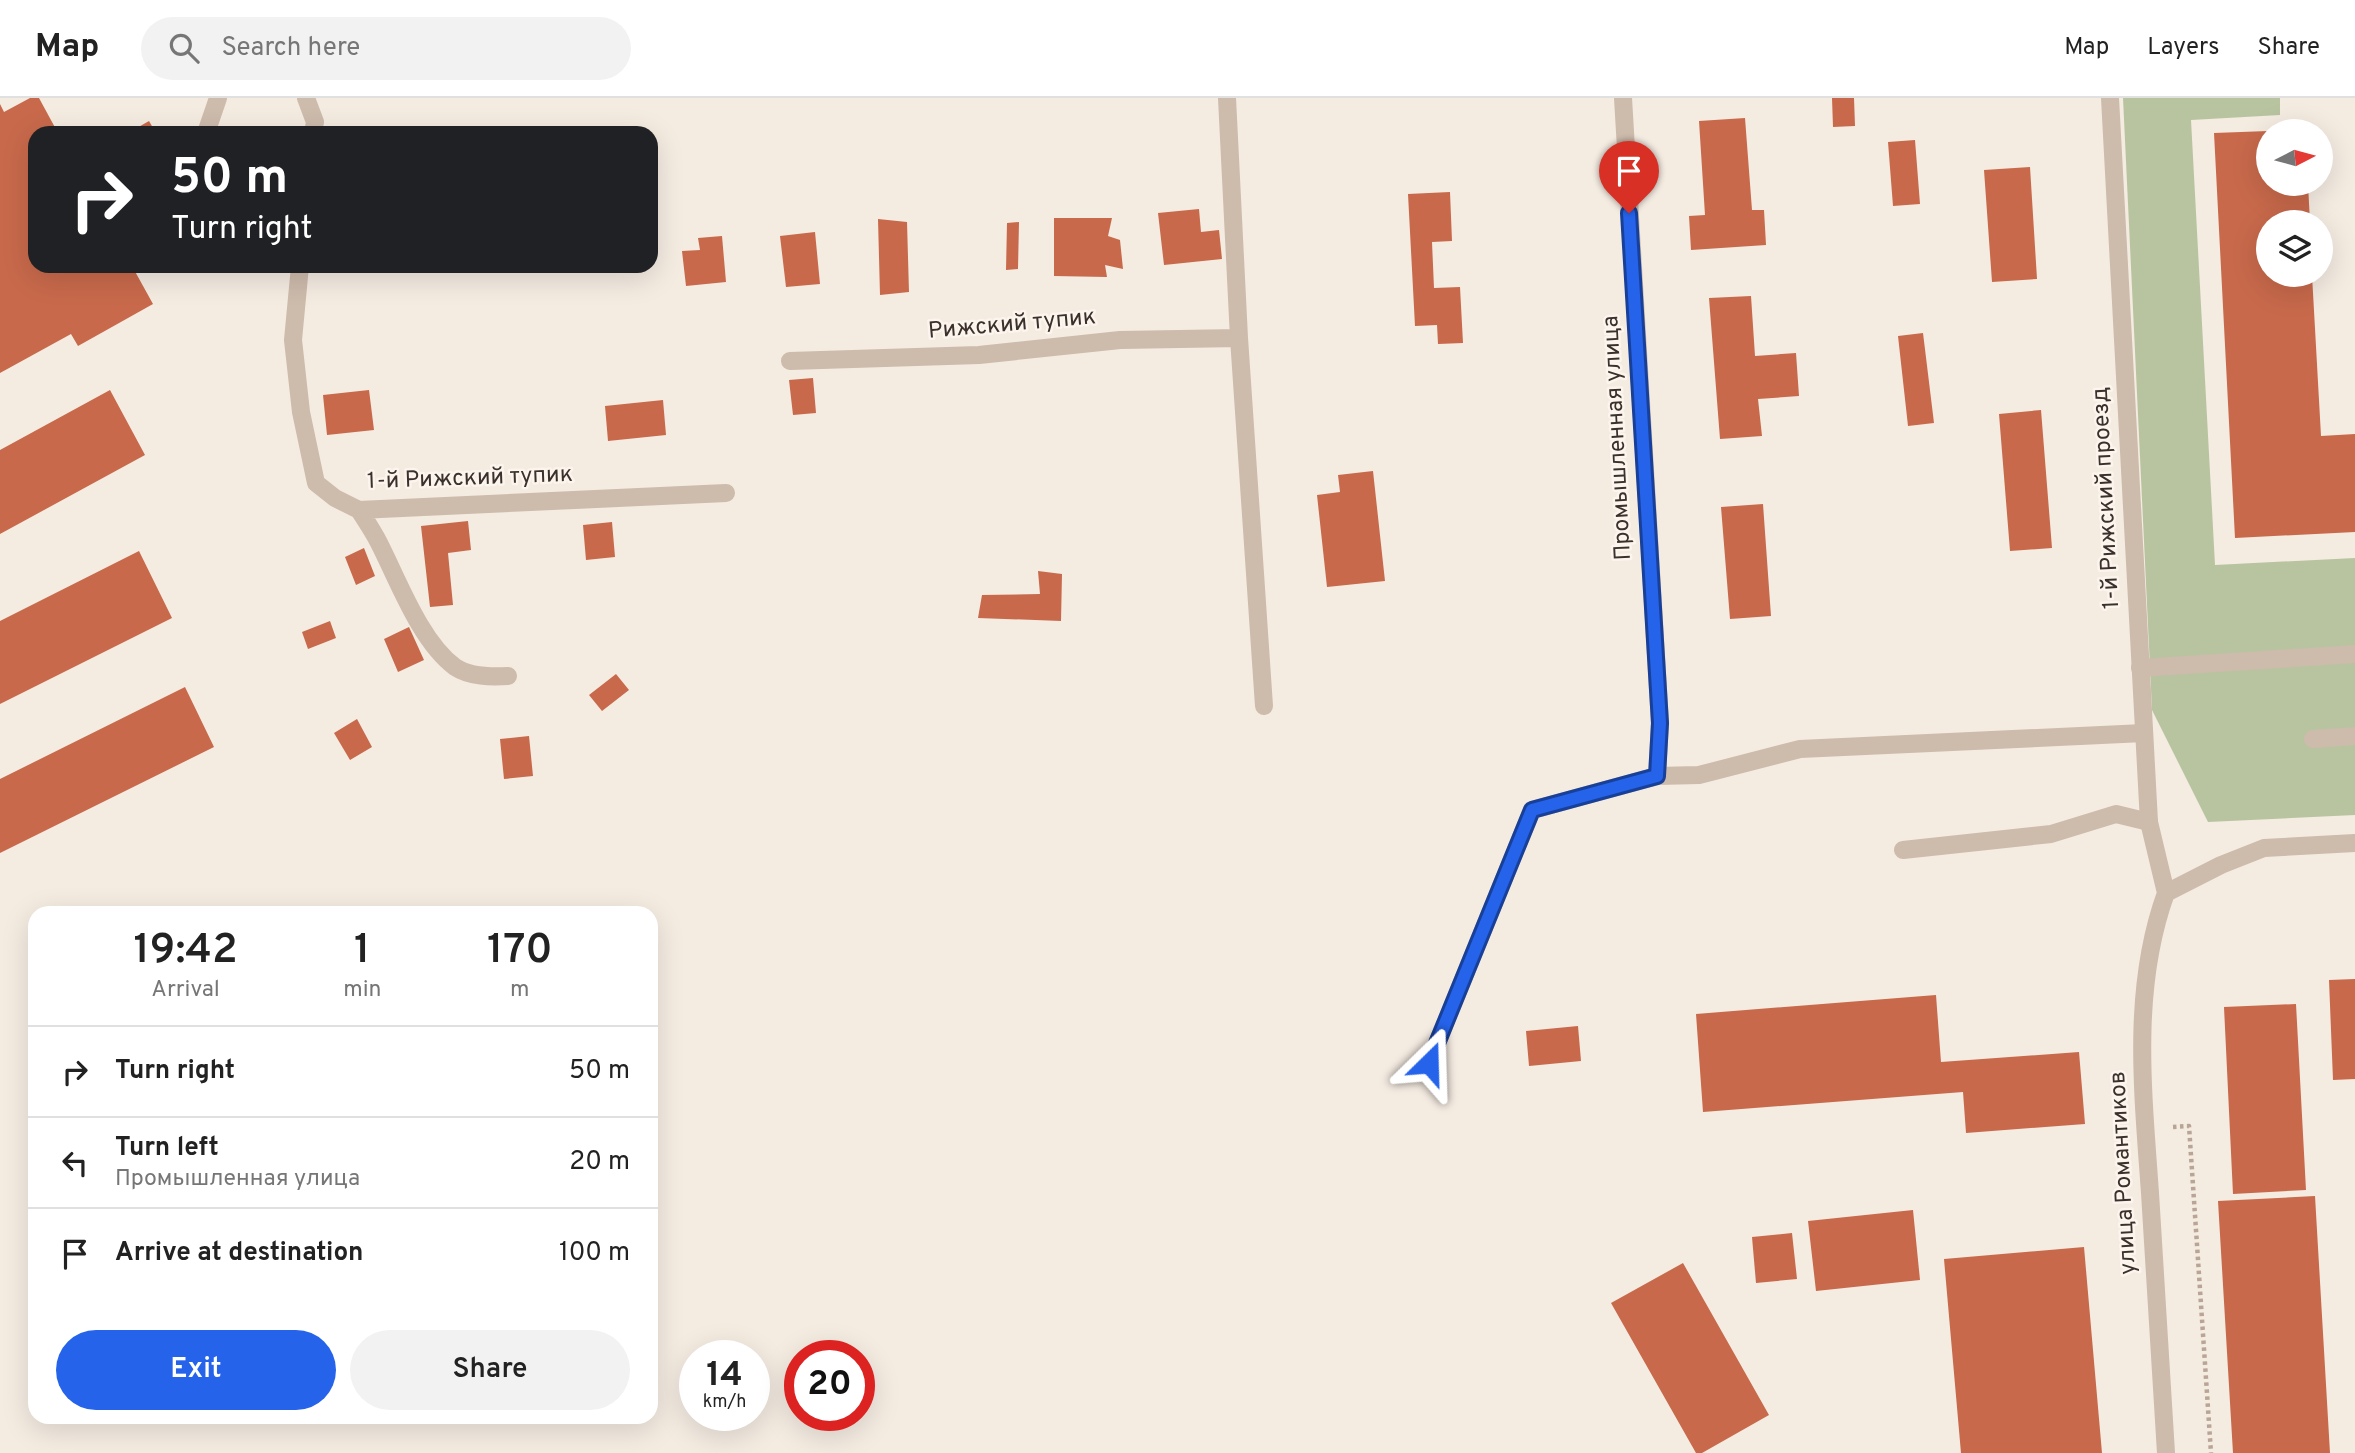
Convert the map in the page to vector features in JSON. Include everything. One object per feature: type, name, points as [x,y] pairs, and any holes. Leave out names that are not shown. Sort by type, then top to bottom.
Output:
[{"type":"street","points":[[208,126],[218,98]]},
{"type":"street","points":[[306,98],[314,126]]},
{"type":"street","points":[[1227,98],[1239,338],[1264,706]]},
{"type":"street","name":"Промышленная улица","points":[[1623,98],[1660,723],[1657,776]]},
{"type":"street","name":"1-й Рижский проезд","points":[[2110,98],[2149,822],[2166,893]]},
{"type":"street","name":"1-й Рижский тупик","points":[[299,273],[293,340],[302,412],[316,483],[335,498],[359,510],[726,493]]},
{"type":"street","name":"Рижский тупик","points":[[790,361],[979,355],[1120,340],[1239,338]]},
{"type":"street","points":[[359,510],[416,618],[438,650],[457,668],[483,677],[508,676]]},
{"type":"street","points":[[2140,668],[2355,654]]},
{"type":"street","points":[[1429,1063],[1532,810],[1657,776],[1699,775],[1800,749],[2144,733]]},
{"type":"street","points":[[2313,739],[2355,736]]},
{"type":"street","points":[[1903,850],[2051,834],[2116,814],[2149,822]]},
{"type":"street","points":[[2166,893],[2221,865],[2264,848],[2355,843]]},
{"type":"street","name":"улица Романтиков","points":[[2166,893],[2155,923],[2145,975],[2142,1047],[2166,1453]]},
{"type":"path","points":[[2146,1129],[2189,1126],[2211,1453]]},
{"type":"green space","points":[[2123,98],[2280,98],[2280,115],[2191,120],[2215,565],[2355,558],[2355,815],[2208,822],[2152,710]]},
{"type":"building","points":[[30,98],[39,98],[54,126],[28,126],[28,273],[136,273],[153,304],[78,346],[71,334],[0,373],[0,104],[4,112]]},
{"type":"building","points":[[1832,98],[1854,98],[1855,126],[1833,127]]},
{"type":"building","points":[[1745,118],[1752,210],[1764,210],[1766,245],[1691,250],[1689,216],[1705,215],[1699,121]]},
{"type":"building","points":[[2256,131],[2256,196],[2309,196],[2309,210],[2256,210],[2256,287],[2313,287],[2321,436],[2355,434],[2355,532],[2235,538],[2214,133]]},
{"type":"building","points":[[1915,140],[1920,204],[1893,206],[1888,142]]},
{"type":"building","points":[[2030,167],[2037,279],[1992,282],[1984,170]]},
{"type":"building","points":[[1450,192],[1452,241],[1432,242],[1434,288],[1460,287],[1463,343],[1438,344],[1437,325],[1415,326],[1408,194]]},
{"type":"building","points":[[1199,209],[1201,232],[1219,230],[1222,259],[1164,265],[1158,213]]},
{"type":"building","points":[[1054,218],[1112,218],[1108,236],[1120,240],[1123,269],[1105,265],[1107,277],[1054,276]]},
{"type":"building","points":[[878,219],[907,222],[909,292],[880,295]]},
{"type":"building","points":[[1019,222],[1018,269],[1006,270],[1007,223]]},
{"type":"building","points":[[815,232],[820,284],[786,287],[780,236]]},
{"type":"building","points":[[722,236],[726,282],[686,286],[682,251],[700,250],[698,238]]},
{"type":"building","points":[[1751,296],[1755,356],[1796,353],[1799,396],[1758,399],[1762,436],[1720,439],[1709,298]]},
{"type":"building","points":[[1923,333],[1934,423],[1908,426],[1898,336]]},
{"type":"building","points":[[813,378],[816,413],[793,415],[789,380]]},
{"type":"building","points":[[110,390],[145,455],[0,534],[0,450]]},
{"type":"building","points":[[369,390],[374,430],[327,435],[323,395]]},
{"type":"building","points":[[663,400],[666,435],[608,441],[605,406]]},
{"type":"building","points":[[2041,410],[2052,548],[2010,551],[1999,414]]},
{"type":"building","points":[[1373,471],[1385,581],[1327,587],[1317,495],[1340,492],[1338,475]]},
{"type":"building","points":[[1763,504],[1771,616],[1730,619],[1721,507]]},
{"type":"building","points":[[468,521],[471,550],[448,553],[453,605],[430,607],[421,526]]},
{"type":"building","points":[[612,522],[615,557],[586,560],[583,525]]},
{"type":"building","points":[[364,548],[375,576],[356,585],[345,557]]},
{"type":"building","points":[[139,551],[172,618],[0,704],[0,621]]},
{"type":"building","points":[[1038,571],[1062,574],[1061,621],[978,618],[982,595],[1040,594]]},
{"type":"building","points":[[330,621],[336,638],[308,649],[302,632]]},
{"type":"building","points":[[409,627],[424,660],[398,672],[384,639]]},
{"type":"building","points":[[616,674],[629,690],[602,711],[589,695]]},
{"type":"building","points":[[185,687],[214,747],[0,853],[0,779]]},
{"type":"building","points":[[357,719],[372,747],[350,760],[334,733]]},
{"type":"building","points":[[529,736],[533,776],[504,779],[500,739]]},
{"type":"building","points":[[2355,979],[2355,1079],[2333,1080],[2329,980]]},
{"type":"building","points":[[1936,995],[1941,1062],[2079,1052],[2085,1124],[1966,1133],[1963,1092],[1703,1112],[1696,1014]]},
{"type":"building","points":[[2296,1004],[2306,1190],[2233,1194],[2224,1007]]},
{"type":"building","points":[[1578,1026],[1581,1061],[1529,1066],[1526,1031]]},
{"type":"building","points":[[2315,1196],[2330,1453],[2233,1453],[2218,1201]]},
{"type":"building","points":[[1913,1210],[1920,1280],[1816,1291],[1808,1221]]},
{"type":"building","points":[[1792,1233],[1797,1279],[1756,1283],[1752,1237]]},
{"type":"building","points":[[2084,1247],[2102,1453],[1961,1453],[1944,1259]]},
{"type":"building","points":[[1683,1263],[1769,1415],[1702,1453],[1696,1453],[1611,1303]]},
{"type":"route","points":[[1429,1063],[1532,810],[1657,776],[1660,723],[1629,213]]}]
